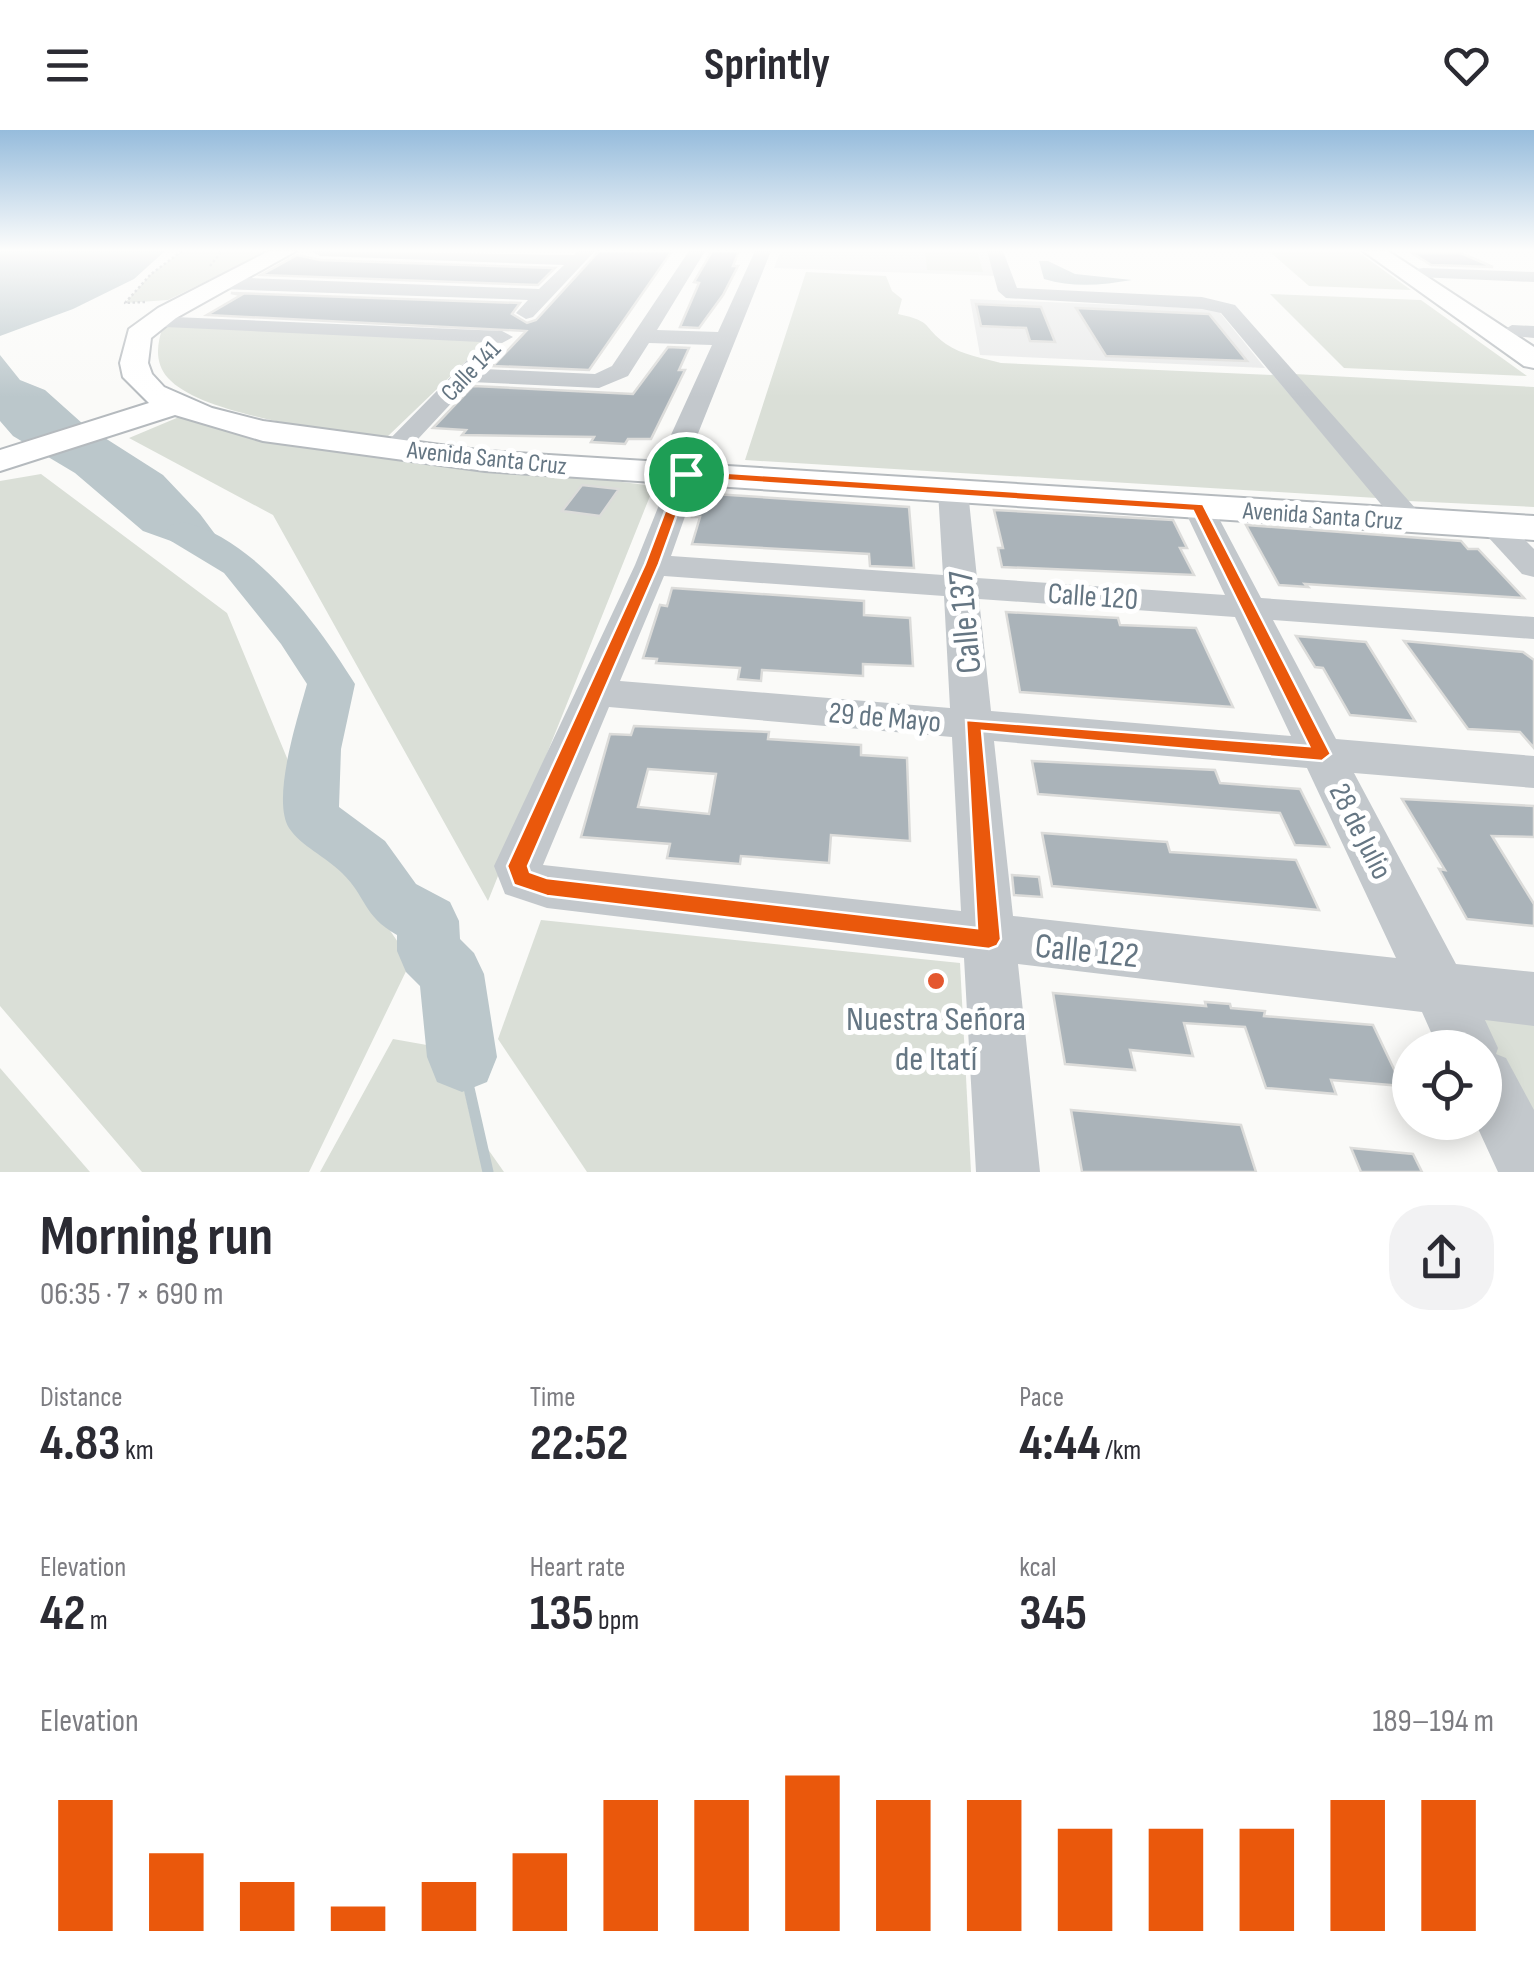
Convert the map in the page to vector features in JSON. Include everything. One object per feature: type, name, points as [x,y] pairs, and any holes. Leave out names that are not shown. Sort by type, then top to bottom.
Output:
[{"type":"main road","points":[[152,312],[182,300]]},
{"type":"main road","points":[[1445,300],[1534,360]]},
{"type":"main road","points":[[1469,300],[1523,332],[1534,346]]},
{"type":"main road","name":"Avenida Santa Cruz","points":[[152,312],[134,350],[138,377],[153,393],[263,430],[395,447],[954,492],[1534,528]]},
{"type":"main road","points":[[3,460],[178,404]]},
{"type":"main road","name":"Avenida Santa Cruz","points":[[675,470],[1534,517]]},
{"type":"street","name":"Calle 141","points":[[395,447],[539,300]]},
{"type":"street","points":[[466,374],[599,381],[613,377],[669,300]]},
{"type":"street","points":[[595,692],[652,564],[675,470],[739,300]]},
{"type":"street","points":[[1129,300],[1220,304],[1228,309],[1401,509]]},
{"type":"street","points":[[152,312],[502,338]]},
{"type":"street","points":[[643,336],[725,340]]},
{"type":"street","name":"Calle 137","points":[[954,492],[1008,1172]]},
{"type":"street","name":"28 de Julio","points":[[1198,507],[1460,1030]]},
{"type":"street","points":[[1493,526],[1534,567]]},
{"type":"street","name":"Calle 120","points":[[652,564],[1534,628]]},
{"type":"street","name":"29 de Mayo","points":[[595,692],[1534,772]]},
{"type":"street","name":"Calle 122","points":[[595,692],[518,866],[522,878],[547,887],[1534,999]]},
{"type":"street","points":[[1502,1113],[1532,1172]]},
{"type":"path","points":[[128,300],[125,303],[152,312]]},
{"type":"shaded area","points":[[0,300],[92,300],[73,309],[0,336]]},
{"type":"shaded area","points":[[128,300],[169,300],[168,300],[125,303]]},
{"type":"shaded area","points":[[797,300],[902,300],[898,314],[923,322],[952,348],[1001,363],[1273,375],[1377,498],[745,460]]},
{"type":"shaded area","points":[[970,300],[1217,309],[1265,368],[980,355]]},
{"type":"shaded area","points":[[1276,300],[1421,300],[1527,376],[1344,368]]},
{"type":"shaded area","points":[[163,326],[488,340],[386,438],[270,420],[185,391],[160,366],[158,346]]},
{"type":"shaded area","points":[[0,355],[20,380],[45,390],[83,424],[163,475],[200,514],[238,565],[143,531],[75,473],[13,436],[0,421]]},
{"type":"shaded area","points":[[1294,374],[1534,387],[1534,507],[1408,501]]},
{"type":"shaded area","points":[[179,417],[264,437],[654,486],[488,901],[273,515],[129,438]]},
{"type":"shaded area","points":[[41,474],[227,613],[311,816],[411,961],[309,1172],[142,1172],[0,1006],[0,481]]},
{"type":"shaded area","points":[[541,920],[960,963],[971,1172],[587,1172],[498,1039]]},
{"type":"shaded area","points":[[1440,989],[1534,999],[1534,1172],[1502,1091],[1502,1030],[1471,1030]]},
{"type":"shaded area","points":[[393,1039],[455,1050],[473,1128],[504,1172],[320,1172]]},
{"type":"shaded area","points":[[0,1068],[90,1172],[0,1172]]},
{"type":"building","points":[[233,300],[423,300],[520,303],[512,314],[527,323],[536,320],[555,300],[638,300],[589,370],[493,366],[526,331],[207,315]]},
{"type":"building","points":[[692,300],[720,300],[699,328],[680,327]]},
{"type":"building","points":[[976,304],[1041,307],[1055,342],[1030,341],[1026,328],[981,326]]},
{"type":"building","points":[[1076,308],[1209,314],[1247,361],[1106,356]]},
{"type":"building","points":[[668,347],[689,348],[679,370],[685,370],[651,439],[628,439],[625,444],[591,442],[594,437],[462,435],[466,430],[433,428],[473,386],[633,394]]},
{"type":"building","points":[[582,485],[619,489],[600,516],[562,511]]},
{"type":"building","points":[[699,493],[909,507],[914,568],[870,566],[869,554],[692,544],[700,517],[692,517]]},
{"type":"building","points":[[994,510],[1173,520],[1187,548],[1180,548],[1194,575],[1002,567],[998,548],[1003,548]]},
{"type":"building","points":[[1246,525],[1461,541],[1468,549],[1478,549],[1524,598],[1279,585]]},
{"type":"building","points":[[672,588],[864,601],[864,615],[910,618],[913,666],[863,664],[863,676],[762,670],[761,681],[738,679],[740,668],[656,663],[657,659],[643,658],[660,605],[667,606]]},
{"type":"building","points":[[1006,612],[1118,618],[1120,625],[1196,628],[1233,707],[1020,692]]},
{"type":"building","points":[[1296,636],[1366,642],[1415,721],[1350,715],[1323,668],[1315,667]]},
{"type":"building","points":[[1404,641],[1523,652],[1534,660],[1534,748],[1520,732],[1468,729]]},
{"type":"building","points":[[634,726],[769,732],[768,739],[861,745],[861,755],[907,758],[910,841],[831,835],[829,863],[741,856],[740,864],[667,858],[670,844],[581,837],[610,734],[631,735]],"holes":[[[648,769],[716,774],[709,814],[638,807]]]},
{"type":"building","points":[[1032,761],[1215,770],[1220,783],[1300,789],[1329,847],[1295,845],[1280,813],[1038,794]]},
{"type":"building","points":[[1402,799],[1534,806],[1534,837],[1492,836],[1534,904],[1534,926],[1467,919],[1439,869],[1445,870]]},
{"type":"building","points":[[1042,833],[1167,842],[1170,852],[1296,860],[1319,910],[1052,886]]},
{"type":"building","points":[[1012,875],[1039,877],[1042,897],[1014,895]]},
{"type":"building","points":[[1053,993],[1206,1006],[1205,1002],[1230,1004],[1231,1008],[1265,1011],[1264,1016],[1373,1025],[1392,1065],[1392,1085],[1331,1080],[1336,1094],[1266,1088],[1245,1027],[1184,1023],[1193,1056],[1130,1050],[1135,1070],[1065,1064]]},
{"type":"building","points":[[1071,1110],[1241,1125],[1256,1172],[1082,1172]]},
{"type":"building","points":[[1351,1148],[1413,1154],[1422,1172],[1361,1172]]},
{"type":"waterway","points":[[184,533],[238,565],[298,635],[331,684],[315,749],[311,816],[365,858],[395,903],[428,921],[429,951],[451,974],[462,1057]]},
{"type":"waterway","points":[[462,1057],[488,1172]]},
{"type":"place","name":"Nuestra Señora de Itatí","points":[[936,981]]},
{"type":"route","points":[[686,474],[1198,507],[1322,754],[972,724],[989,939],[547,887],[522,878],[518,866],[652,564],[686,474]]}]
